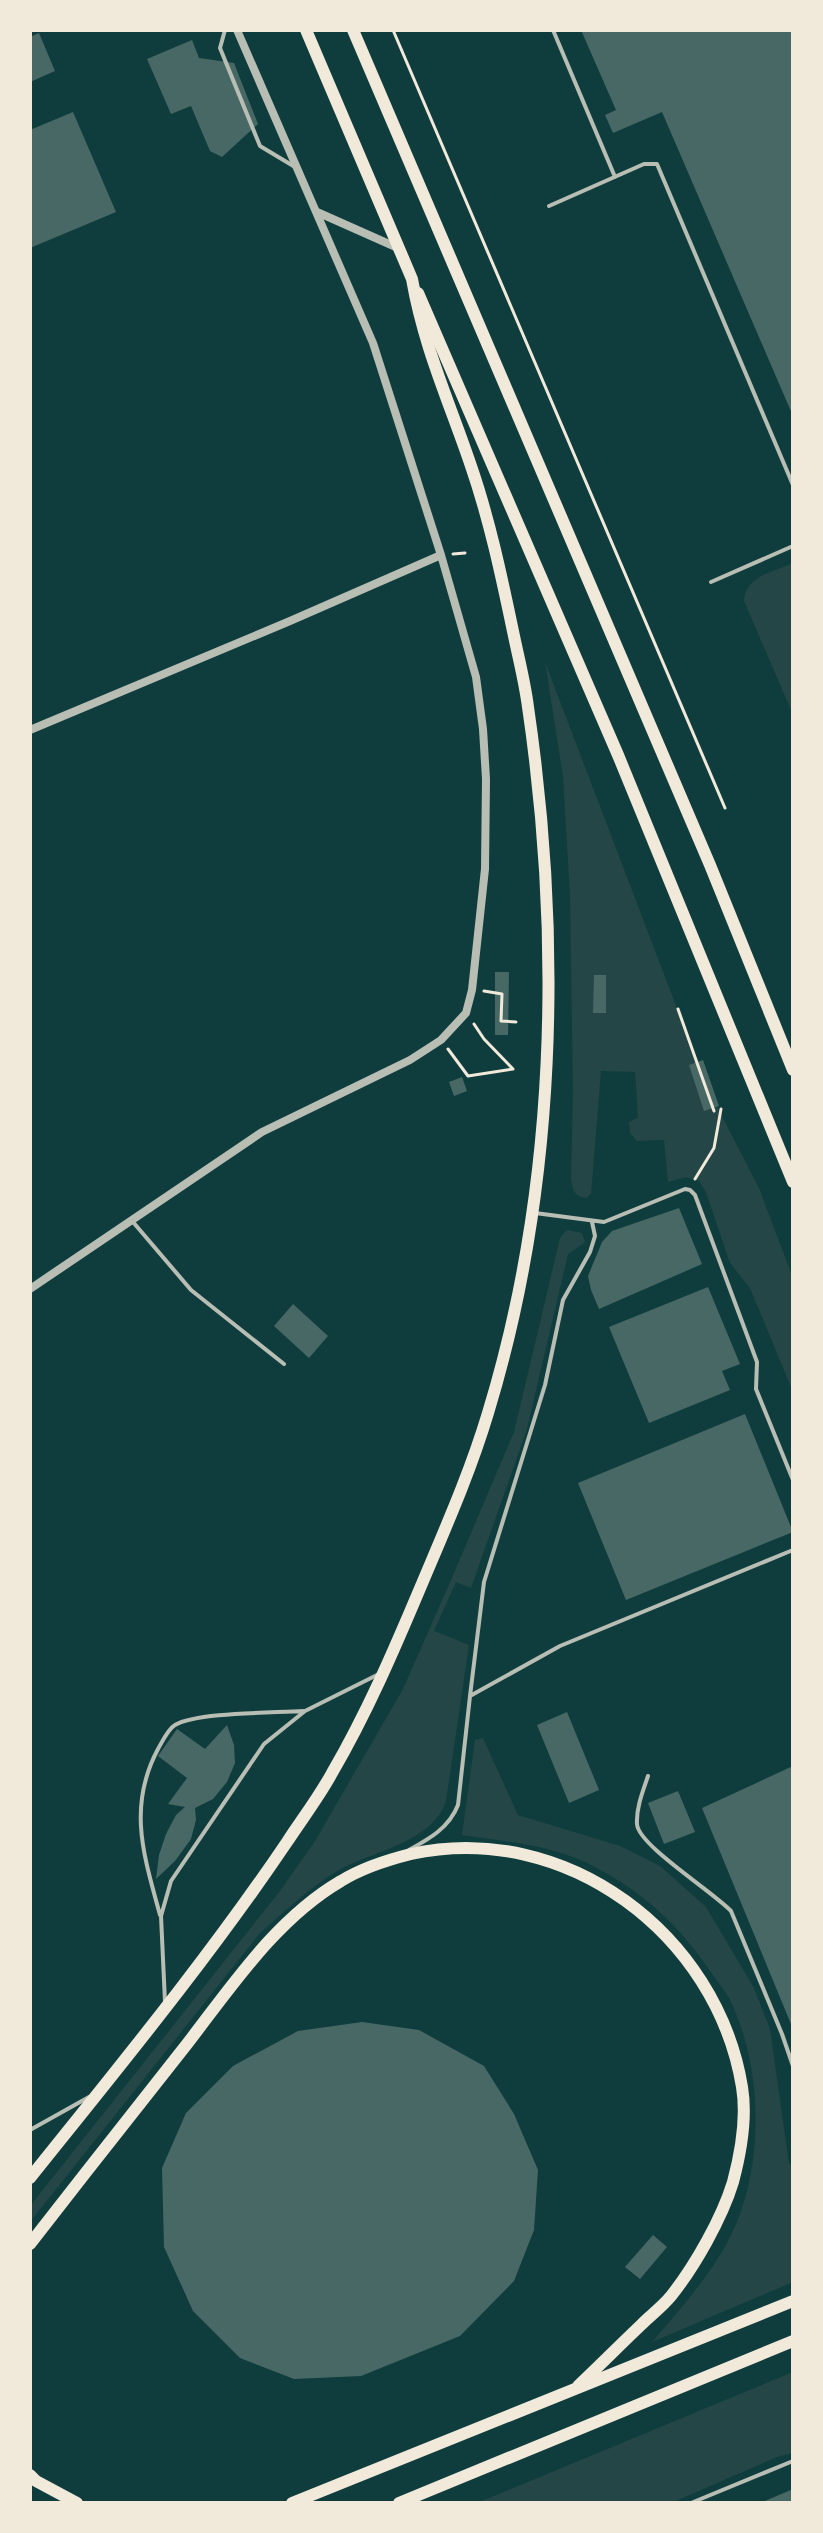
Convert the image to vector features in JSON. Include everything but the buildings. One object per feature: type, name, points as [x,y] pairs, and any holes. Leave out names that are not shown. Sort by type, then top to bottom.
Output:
[{"type":"main road","points":[[306,30],[611,740],[793,1182]]},
{"type":"main road","points":[[353,30],[710,865],[793,1070]]},
{"type":"main road","points":[[30,2178],[239,1913],[332,1774],[384,1671],[468,1473],[488,1414],[520,1291],[543,1125],[548,936],[542,824],[528,703],[502,576],[472,470],[429,355],[412,279]]},
{"type":"main road","points":[[30,2244],[228,1991],[277,1933],[301,1910],[343,1879],[394,1858],[429,1850],[467,1847],[501,1849],[560,1865],[589,1878],[645,1914],[682,1952],[714,1999],[729,2035],[743,2089],[743,2131],[732,2183],[712,2233],[671,2296],[578,2386]]},
{"type":"main road","points":[[292,2503],[793,2301]]},
{"type":"main road","points":[[399,2503],[793,2341]]},
{"type":"main road","points":[[411,2503],[472,2474]]},
{"type":"main road","points":[[30,2475],[77,2503]]},
{"type":"street","points":[[30,1289],[262,1132],[410,1060],[441,1040],[466,1013],[472,990],[485,869],[486,779],[476,677],[441,555],[373,343],[237,30]]},
{"type":"street","points":[[317,212],[398,248]]},
{"type":"street","points":[[30,730],[441,555]]},
{"type":"lane","points":[[225,30],[220,48],[260,146],[296,168]]},
{"type":"lane","points":[[553,30],[615,177]]},
{"type":"lane","points":[[549,206],[644,164],[657,164],[793,485]]},
{"type":"lane","points":[[711,582],[793,546]]},
{"type":"lane","points":[[532,1213],[604,1222],[685,1189],[695,1195],[757,1362],[756,1389],[793,1480]]},
{"type":"lane","points":[[132,1220],[191,1290],[284,1364]]},
{"type":"lane","points":[[394,1858],[436,1833],[455,1813],[458,1805],[484,1582],[545,1385],[563,1300],[590,1252],[595,1236],[592,1222]]},
{"type":"lane","points":[[470,1696],[560,1646],[793,1550]]},
{"type":"lane","points":[[161,1916],[171,1881],[264,1744],[305,1711],[384,1671]]},
{"type":"lane","points":[[165,2008],[161,1916],[140,1829],[147,1771],[174,1725],[197,1718],[305,1711]]},
{"type":"lane","points":[[648,1776],[637,1811],[636,1828],[647,1844],[731,1911],[793,2066]]},
{"type":"lane","points":[[30,2130],[98,2092]]},
{"type":"lane","points":[[691,2503],[791,2463]]},
{"type":"path","points":[[393,30],[725,808]]},
{"type":"path","points":[[472,990],[502,994],[501,1021],[516,1022]]},
{"type":"path","points":[[678,1009],[714,1111]]},
{"type":"path","points":[[456,1061],[468,1076],[513,1069],[484,1039],[466,1013]]},
{"type":"path","points":[[690,1190],[714,1148],[721,1109]]},
{"type":"shaded area","points":[[793,563],[791,710],[744,601],[749,586],[755,580]]},
{"type":"shaded area","points":[[545,662],[707,1087],[759,1188],[793,1278],[793,1392],[750,1288],[730,1263],[706,1192],[699,1181],[686,1177],[668,1182],[664,1140],[637,1141],[630,1133],[629,1122],[638,1118],[635,1072],[601,1071],[591,1194],[586,1198],[573,1190],[570,896],[563,776]]},
{"type":"shaded area","points":[[567,1230],[582,1233],[585,1242],[568,1254],[527,1429],[471,1588],[456,1582],[434,1631],[469,1645],[446,1801],[439,1815],[415,1836],[328,1877],[260,1933],[30,2222],[30,2206],[280,1891],[315,1841],[403,1689],[514,1432],[560,1238]]},
{"type":"shaded area","points":[[483,1738],[518,1815],[620,1846],[660,1866],[706,1907],[754,1988],[770,2029],[789,2164],[793,2166],[793,2282],[652,2342],[692,2295],[718,2258],[739,2217],[748,2187],[756,2122],[749,2057],[741,2026],[729,1998],[696,1952],[672,1924],[630,1888],[597,1868],[565,1854],[462,1835],[475,1740]]},
{"type":"shaded area","points":[[793,2372],[793,2453],[671,2503],[477,2503]]}]
